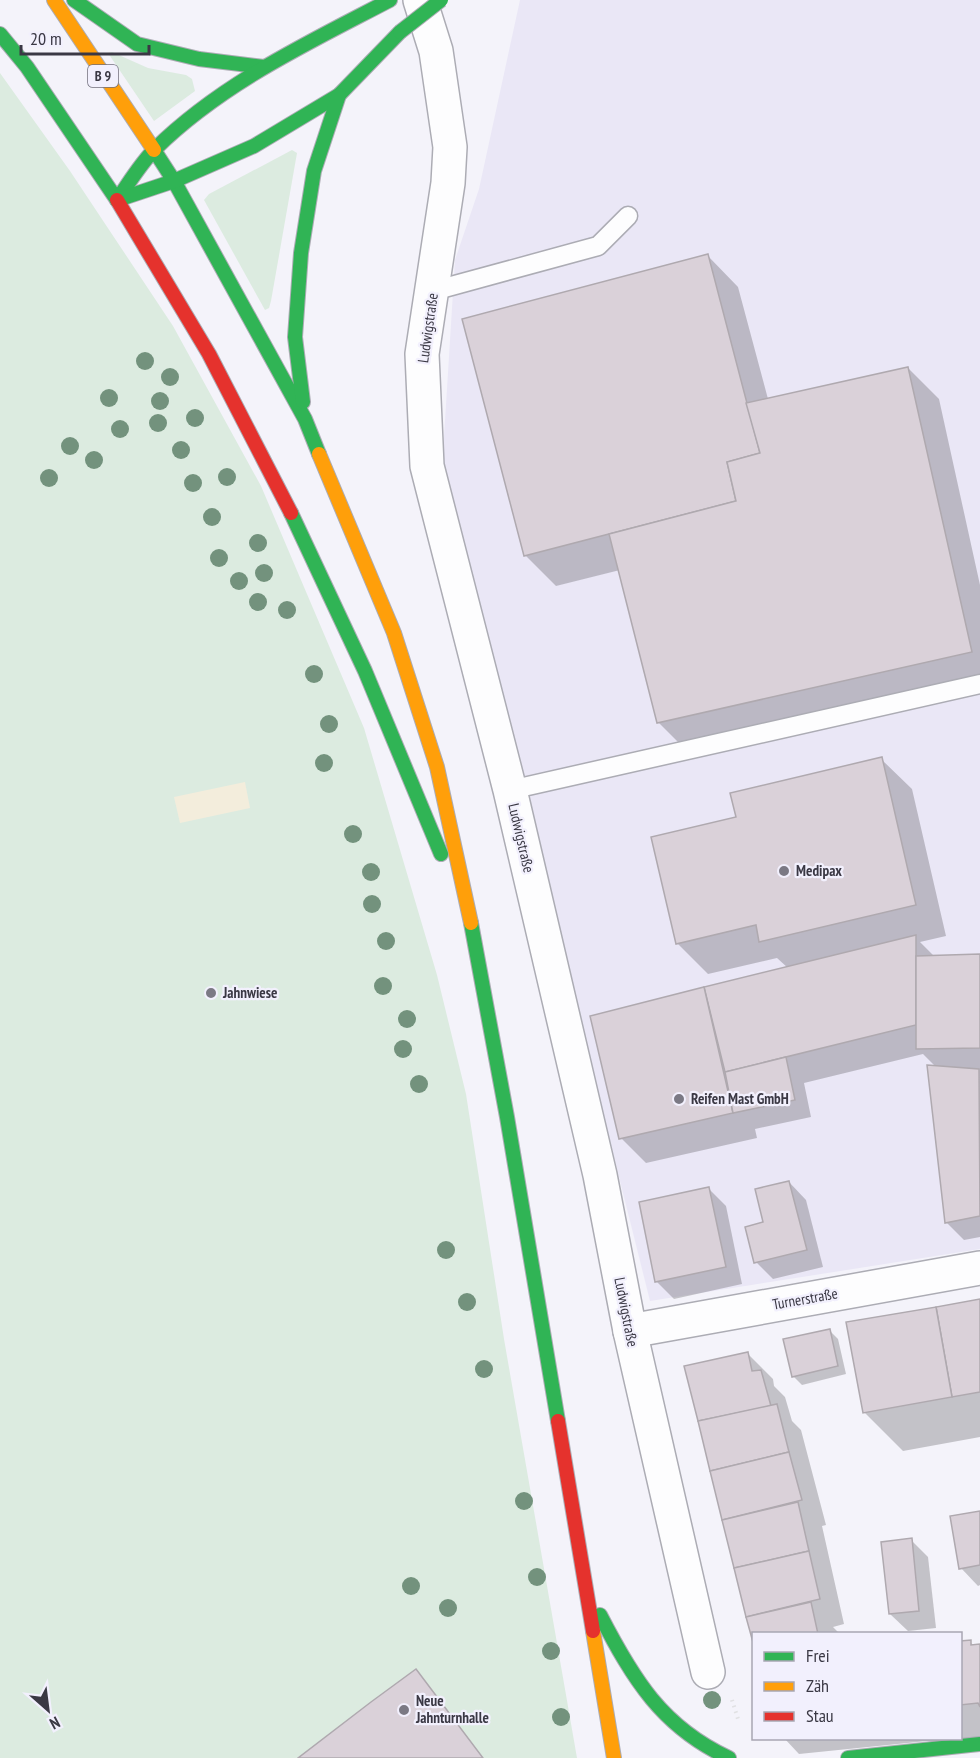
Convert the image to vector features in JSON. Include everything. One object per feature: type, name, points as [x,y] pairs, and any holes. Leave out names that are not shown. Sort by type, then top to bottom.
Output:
[{"type":"main road","name":"B 9","points":[[54,0],[154,150]]},
{"type":"main road","points":[[74,0],[137,44],[199,59],[264,67]]},
{"type":"main road","points":[[117,201],[154,150],[215,98],[264,67],[390,0]]},
{"type":"main road","points":[[117,201],[174,181],[254,146],[339,95],[400,32],[441,0]]},
{"type":"main road","points":[[0,34],[27,68],[117,201],[209,354],[296,522],[365,671],[471,924]]},
{"type":"main road","points":[[305,419],[296,338],[301,253],[314,171],[339,95]]},
{"type":"main road","points":[[154,150],[174,181],[305,419],[401,655],[437,767],[471,924],[507,1117],[614,1758]]},
{"type":"main road","points":[[585,1587],[619,1654],[666,1717],[684,1733],[729,1758]]},
{"type":"main road","points":[[848,1758],[980,1744]]},
{"type":"street","name":"Ludwigstraße","points":[[420,0],[436,51],[450,147],[448,183],[422,354],[427,466],[510,790],[600,1175],[630,1331],[708,1672]]},
{"type":"street","name":"Turnerstraße","points":[[630,1331],[980,1268]]},
{"type":"lane","points":[[433,291],[598,246],[628,216]]},
{"type":"lane","points":[[510,790],[980,684]]},
{"type":"path","points":[[708,1672],[733,1701],[740,1724]]},
{"type":"shaded area","points":[[520,0],[980,0],[980,1249],[650,1301],[442,469],[455,260],[479,189]]},
{"type":"shaded area","points":[[112,52],[148,68],[186,75],[192,79],[195,91],[154,121],[108,53]]},
{"type":"shaded area","name":"Jahnwiese","points":[[0,73],[70,171],[173,326],[261,486],[364,728],[437,975],[466,1094],[504,1339],[577,1758],[0,1758]]},
{"type":"shaded area","points":[[292,150],[297,153],[271,301],[269,308],[265,310],[204,200],[209,194]]},
{"type":"sand","points":[[245,782],[250,808],[180,823],[174,797]]},
{"type":"building","points":[[708,254],[760,453],[727,462],[736,501],[524,556],[462,319]]},
{"type":"building","points":[[908,367],[972,652],[657,723],[609,534],[736,501],[727,462],[760,453],[746,403]]},
{"type":"building","name":"Medipax","points":[[882,757],[916,905],[759,942],[756,925],[676,944],[651,837],[736,817],[730,793]]},
{"type":"building","points":[[916,935],[916,1025],[725,1072],[704,987]]},
{"type":"building","points":[[980,954],[980,1048],[916,1049],[916,956]]},
{"type":"building","points":[[704,987],[733,1113],[619,1139],[590,1016]]},
{"type":"building","points":[[786,1057],[795,1100],[733,1113],[725,1072]]},
{"type":"building","points":[[927,1065],[979,1069],[980,1216],[945,1223]]},
{"type":"building","points":[[789,1181],[807,1250],[754,1263],[745,1227],[763,1222],[755,1189]]},
{"type":"building","points":[[709,1187],[726,1267],[655,1282],[639,1202]]},
{"type":"building","points":[[980,1299],[980,1392],[952,1397],[936,1307]]},
{"type":"building","points":[[936,1307],[952,1397],[863,1413],[846,1322]]},
{"type":"building","points":[[830,1329],[838,1366],[792,1377],[783,1339]]},
{"type":"building","points":[[748,1352],[752,1371],[761,1370],[771,1406],[698,1421],[684,1366]]},
{"type":"building","points":[[777,1404],[789,1452],[710,1471],[698,1421]]},
{"type":"building","points":[[789,1452],[802,1500],[722,1520],[710,1471]]},
{"type":"building","points":[[798,1502],[809,1551],[734,1568],[722,1520]]},
{"type":"building","points":[[980,1511],[980,1565],[959,1569],[950,1516]]},
{"type":"building","points":[[912,1538],[919,1611],[889,1614],[881,1542]]},
{"type":"building","points":[[809,1551],[820,1599],[746,1617],[734,1568]]},
{"type":"building","points":[[811,1602],[818,1632],[752,1632],[752,1639],[746,1617]]},
{"type":"building","points":[[971,1640],[971,1645],[980,1644],[980,1707],[978,1703],[962,1705],[962,1641]]},
{"type":"building","name":"Neue Jahnturnhalle","points":[[416,1669],[483,1758],[298,1758],[371,1702]]},
{"type":"traffic: fast","points":[[74,0],[137,44],[199,59],[264,67]]},
{"type":"traffic: fast","points":[[117,200],[155,149],[208,104],[267,66],[390,0]]},
{"type":"traffic: fast","points":[[400,32],[441,0]]},
{"type":"traffic: fast","points":[[117,200],[174,181],[254,146],[339,95],[400,32]]},
{"type":"traffic: fast","points":[[0,34],[27,67],[117,200]]},
{"type":"traffic: fast","points":[[303,402],[295,337],[301,253],[314,171],[339,95]]},
{"type":"traffic: fast","points":[[154,150],[174,181],[305,419],[319,454]]},
{"type":"traffic: fast","points":[[291,513],[365,671],[441,854]]},
{"type":"traffic: fast","points":[[471,923],[507,1117],[558,1421]]},
{"type":"traffic: fast","points":[[600,1615],[638,1680],[667,1716],[685,1732],[729,1758]]},
{"type":"traffic: fast","points":[[848,1758],[980,1744]]},
{"type":"traffic: slow","points":[[54,0],[154,150]]},
{"type":"traffic: slow","points":[[319,454],[394,633],[437,767],[471,923]]},
{"type":"traffic: slow","points":[[593,1631],[614,1758]]},
{"type":"traffic: jam","points":[[117,200],[209,354],[291,513]]},
{"type":"traffic: jam","points":[[558,1421],[593,1631]]},
{"type":"place","name":"Medipax","points":[[784,871]]},
{"type":"place","name":"Jahnwiese","points":[[211,993]]},
{"type":"place","name":"Reifen Mast GmbH","points":[[679,1099]]},
{"type":"place","name":"Neue Jahnturnhalle","points":[[404,1710]]}]
